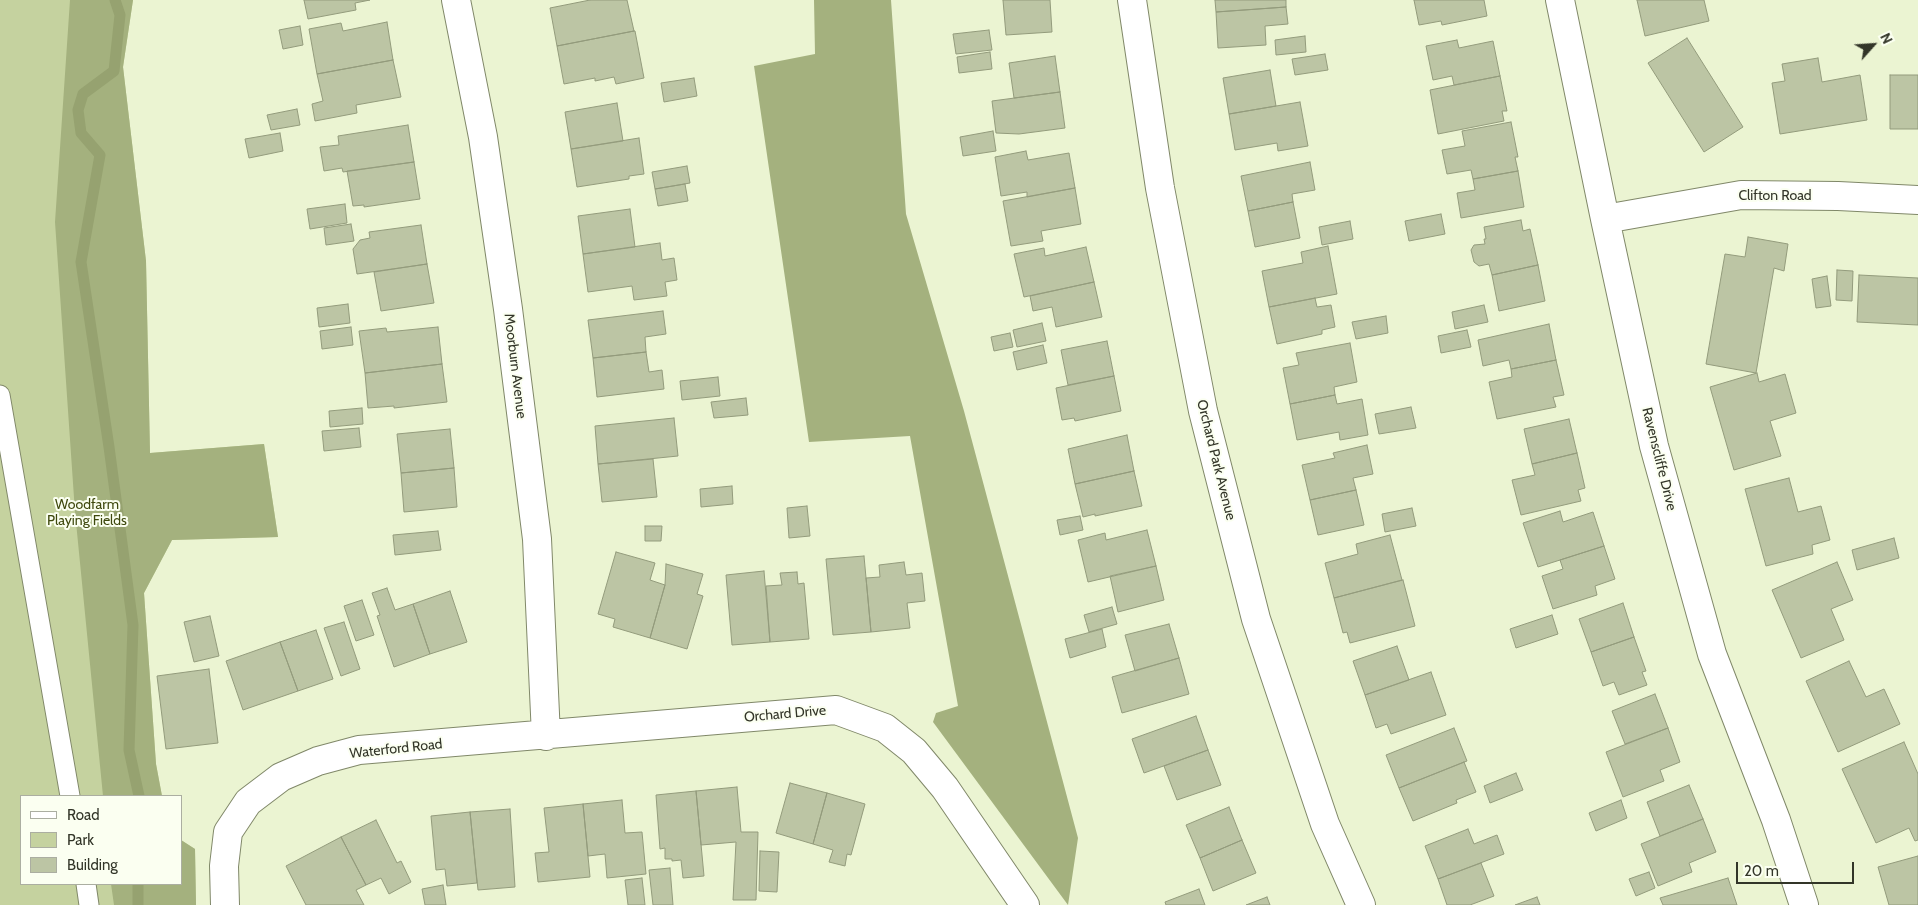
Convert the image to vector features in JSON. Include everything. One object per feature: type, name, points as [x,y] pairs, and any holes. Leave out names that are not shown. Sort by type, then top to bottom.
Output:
[{"type":"street","name":"Moorburn Avenue","points":[[456,0],[483,137],[508,309],[537,539],[546,736]]},
{"type":"street","name":"Orchard Park Avenue","points":[[1132,0],[1160,188],[1206,421],[1256,619],[1325,824],[1361,905]]},
{"type":"street","name":"Ravenscliffe Drive","points":[[1560,0],[1654,446],[1712,654],[1776,820],[1804,905]]},
{"type":"street","name":"Clifton Road","points":[[1605,219],[1741,195],[1838,196],[1918,200]]},
{"type":"street","name":"Orchard Drive","points":[[546,736],[836,710],[885,728],[914,751],[945,788],[1025,905]]},
{"type":"street","name":"Waterford Road","points":[[225,905],[224,866],[228,832],[248,802],[281,777],[318,761],[360,750],[546,736]]},
{"type":"lane","points":[[0,395],[70,795]]},
{"type":"lane","points":[[86,885],[89,905]]},
{"type":"green space","name":"Woodfarm Playing Fields","points":[[0,0],[133,0],[123,67],[146,261],[150,453],[264,444],[278,537],[172,540],[144,593],[156,764],[162,795],[20,795],[20,885],[182,885],[182,841],[195,849],[196,905],[0,905]]},
{"type":"green space","points":[[70,0],[133,0],[123,67],[146,261],[150,453],[264,444],[278,537],[172,540],[144,593],[156,764],[162,795],[103,795],[75,512],[55,222]]},
{"type":"green space","points":[[814,0],[891,0],[906,214],[964,411],[1078,838],[1068,905],[933,722],[936,713],[958,706],[910,436],[809,442],[754,66],[815,54]]},
{"type":"green space","points":[[182,841],[195,849],[196,905],[114,905],[111,885],[182,885]]},
{"type":"building","points":[[304,0],[370,0],[355,3],[356,10],[308,19]]},
{"type":"building","points":[[590,0],[627,0],[634,31],[557,46],[550,8]]},
{"type":"building","points":[[1003,0],[1050,0],[1052,32],[1006,35]]},
{"type":"building","points":[[1215,0],[1286,0],[1286,7],[1216,12]]},
{"type":"building","points":[[1414,0],[1484,0],[1487,16],[1442,25],[1441,21],[1419,25]]},
{"type":"building","points":[[1637,0],[1704,0],[1709,21],[1645,36]]},
{"type":"building","points":[[1286,7],[1288,24],[1265,26],[1266,45],[1218,48],[1216,12]]},
{"type":"building","points":[[387,22],[393,60],[317,74],[309,29],[341,23],[343,31]]},
{"type":"building","points":[[300,26],[303,45],[283,49],[279,30]]},
{"type":"building","points":[[989,30],[992,50],[956,54],[953,34]]},
{"type":"building","points":[[635,31],[644,78],[616,84],[614,77],[595,81],[595,78],[564,84],[557,46]]},
{"type":"building","points":[[1305,36],[1306,52],[1276,55],[1275,40]]},
{"type":"building","points":[[1687,38],[1743,127],[1704,152],[1648,63]]},
{"type":"building","points":[[1457,40],[1459,48],[1493,41],[1500,76],[1454,85],[1452,76],[1433,80],[1426,46]]},
{"type":"building","points":[[990,52],[992,69],[959,73],[957,57]]},
{"type":"building","points":[[1325,54],[1328,70],[1295,75],[1292,59]]},
{"type":"building","points":[[1055,56],[1060,92],[1014,98],[1009,63]]},
{"type":"building","points":[[1818,58],[1822,82],[1860,75],[1867,120],[1780,134],[1772,83],[1785,81],[1782,64]]},
{"type":"building","points":[[393,60],[401,97],[356,105],[357,113],[315,121],[312,104],[323,101],[317,74]]},
{"type":"building","points":[[1270,70],[1276,106],[1229,114],[1223,78]]},
{"type":"building","points":[[1890,75],[1918,75],[1918,129],[1890,129]]},
{"type":"building","points":[[1500,76],[1507,111],[1502,111],[1504,121],[1438,134],[1430,90]]},
{"type":"building","points":[[694,78],[697,96],[664,102],[661,83]]},
{"type":"building","points":[[1060,92],[1065,128],[1019,134],[996,133],[992,101]]},
{"type":"building","points":[[1300,102],[1308,146],[1278,151],[1277,143],[1235,150],[1229,114]]},
{"type":"building","points":[[617,103],[623,141],[571,149],[565,112]]},
{"type":"building","points":[[297,109],[300,125],[271,130],[267,115]]},
{"type":"building","points":[[1511,122],[1518,157],[1515,157],[1518,171],[1473,179],[1471,170],[1447,174],[1442,150],[1465,146],[1462,131]]},
{"type":"building","points":[[408,125],[414,162],[343,172],[342,168],[324,171],[320,147],[339,145],[338,136]]},
{"type":"building","points":[[993,131],[996,151],[963,156],[960,137]]},
{"type":"building","points":[[280,133],[283,151],[249,158],[245,139]]},
{"type":"building","points":[[639,138],[644,174],[629,176],[629,179],[577,187],[571,149]]},
{"type":"building","points":[[1026,151],[1028,160],[1069,153],[1075,188],[1027,197],[1027,192],[1001,196],[995,157]]},
{"type":"building","points":[[414,162],[420,199],[364,207],[364,205],[353,206],[347,171]]},
{"type":"building","points":[[1310,162],[1315,190],[1292,194],[1293,202],[1248,211],[1241,176]]},
{"type":"building","points":[[687,166],[690,183],[655,189],[652,172]]},
{"type":"building","points":[[1518,171],[1524,207],[1461,218],[1457,193],[1475,190],[1473,179]]},
{"type":"building","points":[[685,184],[688,201],[658,206],[655,189]]},
{"type":"building","points":[[1075,188],[1081,224],[1041,231],[1043,241],[1011,246],[1003,201]]},
{"type":"building","points":[[1293,202],[1300,238],[1255,247],[1248,211]]},
{"type":"building","points":[[345,204],[347,223],[310,229],[307,209]]},
{"type":"building","points":[[630,209],[635,247],[583,254],[578,216]]},
{"type":"building","points":[[1441,214],[1445,234],[1409,241],[1405,221]]},
{"type":"building","points":[[1521,220],[1523,231],[1530,229],[1538,265],[1492,275],[1489,264],[1479,266],[1474,262],[1471,250],[1474,245],[1485,244],[1484,227]]},
{"type":"building","points":[[1350,221],[1353,239],[1322,245],[1319,227]]},
{"type":"building","points":[[351,224],[354,241],[326,245],[324,228]]},
{"type":"building","points":[[421,225],[427,264],[357,274],[353,249],[360,240],[370,238],[369,232]]},
{"type":"building","points":[[1748,237],[1788,244],[1784,271],[1774,268],[1756,373],[1706,364],[1725,254],[1745,257]]},
{"type":"building","points":[[660,243],[662,260],[674,258],[677,280],[665,282],[667,296],[634,300],[632,286],[588,292],[583,254]]},
{"type":"building","points":[[1328,246],[1337,294],[1269,307],[1262,271],[1303,263],[1301,252]]},
{"type":"building","points":[[1086,247],[1094,282],[1024,297],[1014,254],[1044,248],[1045,256]]},
{"type":"building","points":[[427,264],[434,303],[381,311],[374,272]]},
{"type":"building","points":[[1538,265],[1545,301],[1499,311],[1492,275]]},
{"type":"building","points":[[1837,270],[1853,271],[1852,301],[1836,300]]},
{"type":"building","points":[[1859,275],[1918,278],[1918,325],[1857,322]]},
{"type":"building","points":[[1827,276],[1831,306],[1816,308],[1812,279]]},
{"type":"building","points":[[1094,282],[1102,317],[1056,327],[1052,307],[1033,311],[1030,296]]},
{"type":"building","points":[[1315,298],[1317,307],[1331,305],[1335,327],[1322,330],[1322,334],[1277,344],[1269,307]]},
{"type":"building","points":[[348,304],[350,323],[319,327],[317,308]]},
{"type":"building","points":[[1484,305],[1488,322],[1455,329],[1452,312]]},
{"type":"building","points":[[663,311],[666,334],[645,337],[646,352],[593,358],[588,320]]},
{"type":"building","points":[[1386,316],[1388,333],[1356,339],[1352,322]]},
{"type":"building","points":[[1042,323],[1046,341],[1017,347],[1013,330]]},
{"type":"building","points":[[1549,324],[1556,360],[1511,369],[1509,360],[1483,366],[1478,340]]},
{"type":"building","points":[[351,327],[353,345],[322,349],[320,331]]},
{"type":"building","points":[[438,327],[442,364],[365,373],[359,331],[386,328],[387,332]]},
{"type":"building","points":[[1467,330],[1471,347],[1441,353],[1438,336]]},
{"type":"building","points":[[1010,333],[1013,347],[994,351],[991,337]]},
{"type":"building","points":[[1107,341],[1114,376],[1068,385],[1061,350]]},
{"type":"building","points":[[1350,343],[1357,382],[1334,387],[1335,395],[1290,404],[1283,368],[1299,365],[1296,353]]},
{"type":"building","points":[[1043,345],[1047,363],[1017,370],[1013,352]]},
{"type":"building","points":[[646,352],[649,372],[662,370],[664,389],[597,397],[593,358]]},
{"type":"building","points":[[1556,360],[1564,395],[1553,397],[1556,407],[1497,419],[1489,382],[1512,377],[1511,369]]},
{"type":"building","points":[[442,364],[447,402],[394,408],[394,406],[368,408],[365,373]]},
{"type":"building","points":[[1757,373],[1759,382],[1785,374],[1796,413],[1770,421],[1781,456],[1734,470],[1710,387]]},
{"type":"building","points":[[1114,376],[1121,411],[1075,421],[1074,418],[1062,420],[1056,388]]},
{"type":"building","points":[[718,377],[720,396],[682,400],[680,381]]},
{"type":"building","points":[[1335,395],[1337,404],[1362,399],[1368,435],[1340,440],[1339,432],[1297,440],[1290,404]]},
{"type":"building","points":[[746,398],[748,415],[714,418],[711,402]]},
{"type":"building","points":[[1411,407],[1416,428],[1379,434],[1375,414]]},
{"type":"building","points":[[362,408],[363,424],[330,427],[329,411]]},
{"type":"building","points":[[674,418],[678,456],[598,464],[595,426]]},
{"type":"building","points":[[1569,419],[1577,453],[1532,464],[1524,429]]},
{"type":"building","points":[[359,428],[361,447],[324,451],[322,431]]},
{"type":"building","points":[[450,429],[454,468],[401,473],[397,434]]},
{"type":"building","points":[[1127,435],[1134,471],[1075,484],[1068,449]]},
{"type":"building","points":[[1367,445],[1373,474],[1353,478],[1356,490],[1310,500],[1302,465],[1335,458],[1333,453]]},
{"type":"building","points":[[1577,453],[1585,488],[1578,490],[1581,501],[1521,515],[1512,480],[1535,475],[1532,464]]},
{"type":"building","points":[[653,459],[657,497],[602,502],[598,464]]},
{"type":"building","points":[[454,468],[457,507],[404,512],[401,473]]},
{"type":"building","points":[[1134,471],[1142,506],[1083,517],[1075,484]]},
{"type":"building","points":[[1789,478],[1798,512],[1821,506],[1830,540],[1812,545],[1813,554],[1766,566],[1745,489]]},
{"type":"building","points":[[732,486],[733,504],[701,507],[700,489]]},
{"type":"building","points":[[1356,490],[1364,525],[1318,535],[1310,500]]},
{"type":"building","points":[[807,506],[810,536],[789,538],[787,508]]},
{"type":"building","points":[[1412,508],[1416,526],[1385,532],[1382,514]]},
{"type":"building","points":[[1560,511],[1563,522],[1593,512],[1604,546],[1538,567],[1523,523]]},
{"type":"building","points":[[1080,516],[1083,530],[1060,535],[1057,520]]},
{"type":"building","points":[[645,526],[662,526],[661,541],[645,541]]},
{"type":"building","points":[[1147,530],[1156,566],[1088,582],[1078,540],[1105,533],[1106,540]]},
{"type":"building","points":[[438,531],[441,550],[395,555],[393,535]]},
{"type":"building","points":[[1390,535],[1402,580],[1334,598],[1325,563],[1358,554],[1356,544]]},
{"type":"building","points":[[1894,538],[1899,558],[1857,570],[1852,550]]},
{"type":"building","points":[[1604,546],[1615,579],[1595,586],[1597,595],[1553,609],[1542,576],[1563,569],[1560,560]]},
{"type":"building","points":[[616,552],[655,563],[650,580],[665,585],[650,638],[613,627],[615,619],[598,614]]},
{"type":"building","points":[[864,556],[871,632],[833,635],[826,559]]},
{"type":"building","points":[[904,562],[906,575],[922,573],[925,601],[907,603],[910,628],[871,632],[866,578],[880,577],[879,565]]},
{"type":"building","points":[[1837,562],[1853,600],[1831,609],[1844,640],[1801,658],[1772,590]]},
{"type":"building","points":[[666,564],[703,574],[697,594],[703,596],[687,649],[650,638],[665,585]]},
{"type":"building","points":[[1156,566],[1164,600],[1118,612],[1110,576]]},
{"type":"building","points":[[764,571],[770,642],[732,645],[726,575]]},
{"type":"building","points":[[797,572],[798,584],[804,583],[809,639],[770,642],[766,586],[782,585],[780,573]]},
{"type":"building","points":[[1403,580],[1415,626],[1350,643],[1347,632],[1343,633],[1334,598]]},
{"type":"building","points":[[387,588],[395,610],[413,604],[430,654],[394,667],[377,616],[380,615],[372,593]]},
{"type":"building","points":[[450,591],[467,642],[430,654],[413,604]]},
{"type":"building","points":[[362,600],[374,635],[356,641],[344,606]]},
{"type":"building","points":[[1623,603],[1634,637],[1591,652],[1579,619]]},
{"type":"building","points":[[1112,607],[1117,624],[1089,632],[1084,615]]},
{"type":"building","points":[[1552,615],[1558,634],[1516,648],[1510,629]]},
{"type":"building","points":[[210,616],[219,656],[194,662],[184,622]]},
{"type":"building","points":[[344,622],[360,669],[341,676],[324,628]]},
{"type":"building","points":[[1169,624],[1179,658],[1135,671],[1125,635]]},
{"type":"building","points":[[1102,629],[1106,647],[1070,658],[1065,639]]},
{"type":"building","points":[[316,630],[333,679],[298,691],[280,642]]},
{"type":"building","points":[[1634,637],[1646,671],[1642,672],[1647,685],[1619,695],[1614,682],[1603,686],[1591,652]]},
{"type":"building","points":[[280,642],[298,691],[243,710],[226,661]]},
{"type":"building","points":[[1397,646],[1409,680],[1365,695],[1353,661]]},
{"type":"building","points":[[1179,658],[1189,694],[1122,713],[1112,677]]},
{"type":"building","points":[[1849,661],[1866,697],[1884,689],[1900,724],[1838,752],[1806,681]]},
{"type":"building","points":[[209,669],[218,743],[166,749],[157,676]]},
{"type":"building","points":[[1431,672],[1446,715],[1391,734],[1387,724],[1376,728],[1365,695]]},
{"type":"building","points":[[1655,694],[1668,728],[1625,744],[1612,711]]},
{"type":"building","points":[[1196,716],[1208,750],[1144,773],[1132,739]]},
{"type":"building","points":[[1454,728],[1467,761],[1399,788],[1386,755]]},
{"type":"building","points":[[1668,728],[1680,762],[1660,770],[1664,781],[1623,797],[1606,752]]},
{"type":"building","points":[[1904,742],[1918,774],[1918,840],[1915,841],[1909,828],[1876,843],[1842,769]]},
{"type":"building","points":[[1208,750],[1221,785],[1177,800],[1164,766]]},
{"type":"building","points":[[1464,762],[1476,792],[1456,800],[1457,803],[1413,821],[1399,788]]},
{"type":"building","points":[[1516,773],[1523,790],[1490,803],[1484,786]]},
{"type":"building","points":[[790,783],[827,793],[813,844],[776,833]]},
{"type":"building","points":[[1689,785],[1703,819],[1660,836],[1647,802]]},
{"type":"building","points":[[737,787],[741,832],[758,832],[756,900],[733,900],[736,842],[701,845],[696,791]]},
{"type":"building","points":[[696,791],[704,876],[683,878],[681,860],[672,861],[672,859],[665,859],[665,848],[660,849],[656,795]]},
{"type":"building","points":[[827,793],[865,804],[851,855],[847,854],[845,866],[829,862],[833,850],[813,844]]},
{"type":"building","points":[[622,800],[625,833],[642,832],[646,874],[607,878],[605,854],[588,856],[583,804]]},
{"type":"building","points":[[1621,800],[1627,818],[1596,831],[1589,813]]},
{"type":"building","points":[[583,804],[590,877],[538,882],[535,853],[549,852],[544,808]]},
{"type":"building","points":[[1229,807],[1242,840],[1200,858],[1186,825]]},
{"type":"building","points":[[510,809],[515,887],[478,890],[470,812]]},
{"type":"building","points":[[470,812],[477,883],[447,886],[445,869],[436,870],[431,816]]},
{"type":"building","points":[[1703,819],[1716,852],[1689,863],[1692,872],[1658,886],[1641,844]]},
{"type":"building","points":[[376,820],[397,863],[401,861],[411,882],[389,894],[381,878],[366,885],[341,837]]},
{"type":"building","points":[[1468,829],[1474,844],[1497,835],[1504,854],[1438,879],[1425,846]]},
{"type":"building","points":[[341,837],[366,885],[356,890],[364,905],[306,905],[286,866]]},
{"type":"building","points":[[1242,840],[1256,873],[1213,891],[1200,858]]},
{"type":"building","points":[[760,851],[779,852],[777,892],[759,891]]},
{"type":"building","points":[[1918,856],[1918,905],[1889,905],[1878,867]]},
{"type":"building","points":[[1481,863],[1494,896],[1470,905],[1447,905],[1438,879]]},
{"type":"building","points":[[670,868],[673,905],[653,905],[649,870]]},
{"type":"building","points":[[1649,872],[1655,888],[1636,896],[1629,879]]},
{"type":"building","points":[[642,878],[645,905],[628,905],[625,880]]},
{"type":"building","points":[[1728,878],[1737,905],[1663,905],[1660,898]]},
{"type":"building","points":[[443,885],[446,905],[425,905],[422,889]]},
{"type":"building","points":[[1199,889],[1205,905],[1166,905],[1165,902]]},
{"type":"building","points":[[1267,897],[1270,905],[1246,905]]},
{"type":"building","points":[[1537,897],[1540,905],[1515,905]]},
{"type":"waterway","points":[[115,0],[120,15],[114,71],[83,94],[78,110],[81,133],[100,155],[81,262],[133,625],[129,750],[139,795]]},
{"type":"waterway","points":[[138,885],[138,905]]}]
